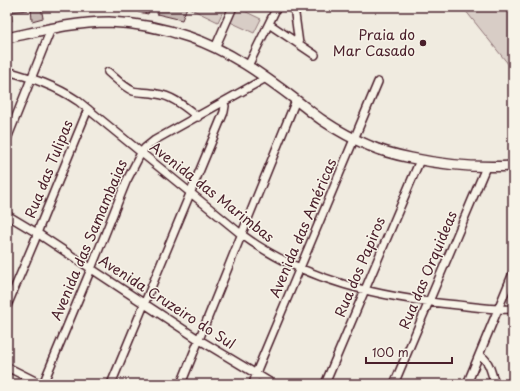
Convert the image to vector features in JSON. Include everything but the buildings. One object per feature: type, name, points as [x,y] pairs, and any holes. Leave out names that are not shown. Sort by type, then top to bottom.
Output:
[{"type":"main road","points":[[7,38],[51,28],[100,23],[132,24],[178,33],[201,41],[248,66],[321,119],[355,139],[387,153],[449,165],[486,167],[513,166]]},
{"type":"street","points":[[215,48],[233,7]]},
{"type":"street","points":[[248,66],[277,7]]},
{"type":"street","points":[[294,7],[299,44]]},
{"type":"street","points":[[268,24],[315,55]]},
{"type":"street","points":[[7,139],[51,28]]},
{"type":"street","name":"Avenida das Marimbas","points":[[7,71],[31,78],[67,93],[192,192],[241,234],[264,250],[299,268],[364,290],[429,302],[498,309],[513,309]]},
{"type":"street","points":[[108,72],[131,90],[159,94],[172,98],[198,117]]},
{"type":"street","name":"Avenida das Samambaias","points":[[42,384],[91,269],[123,188],[141,153],[155,140],[266,78]]},
{"type":"street","name":"Avenida das Américas","points":[[253,384],[258,368],[299,268],[378,82]]},
{"type":"street","points":[[181,384],[296,100]]},
{"type":"street","points":[[111,384],[224,112],[225,106],[223,103]]},
{"type":"street","name":"Rua das Tulipas","points":[[7,306],[36,240],[37,233],[88,109]]},
{"type":"street","name":"Rua dos Papiros","points":[[325,384],[420,160]]},
{"type":"street","name":"Rua das Orquideas","points":[[394,384],[486,167]]},
{"type":"street","name":"Avenida Cruzeiro do Sul","points":[[7,215],[37,233],[144,305],[256,375],[273,384]]},
{"type":"street","points":[[467,384],[513,274]]},
{"type":"street","points":[[479,355],[484,357],[488,362],[495,384]]},
{"type":"street","points":[[7,367],[42,384]]},
{"type":"shaded area","points":[[189,7],[225,7],[218,22]]},
{"type":"shaded area","points":[[236,7],[261,19],[254,33],[228,21]]},
{"type":"shaded area","points":[[464,7],[513,7],[513,70],[465,10]]},
{"type":"place","name":"Praia do Mar Casado","points":[[423,43]]}]
